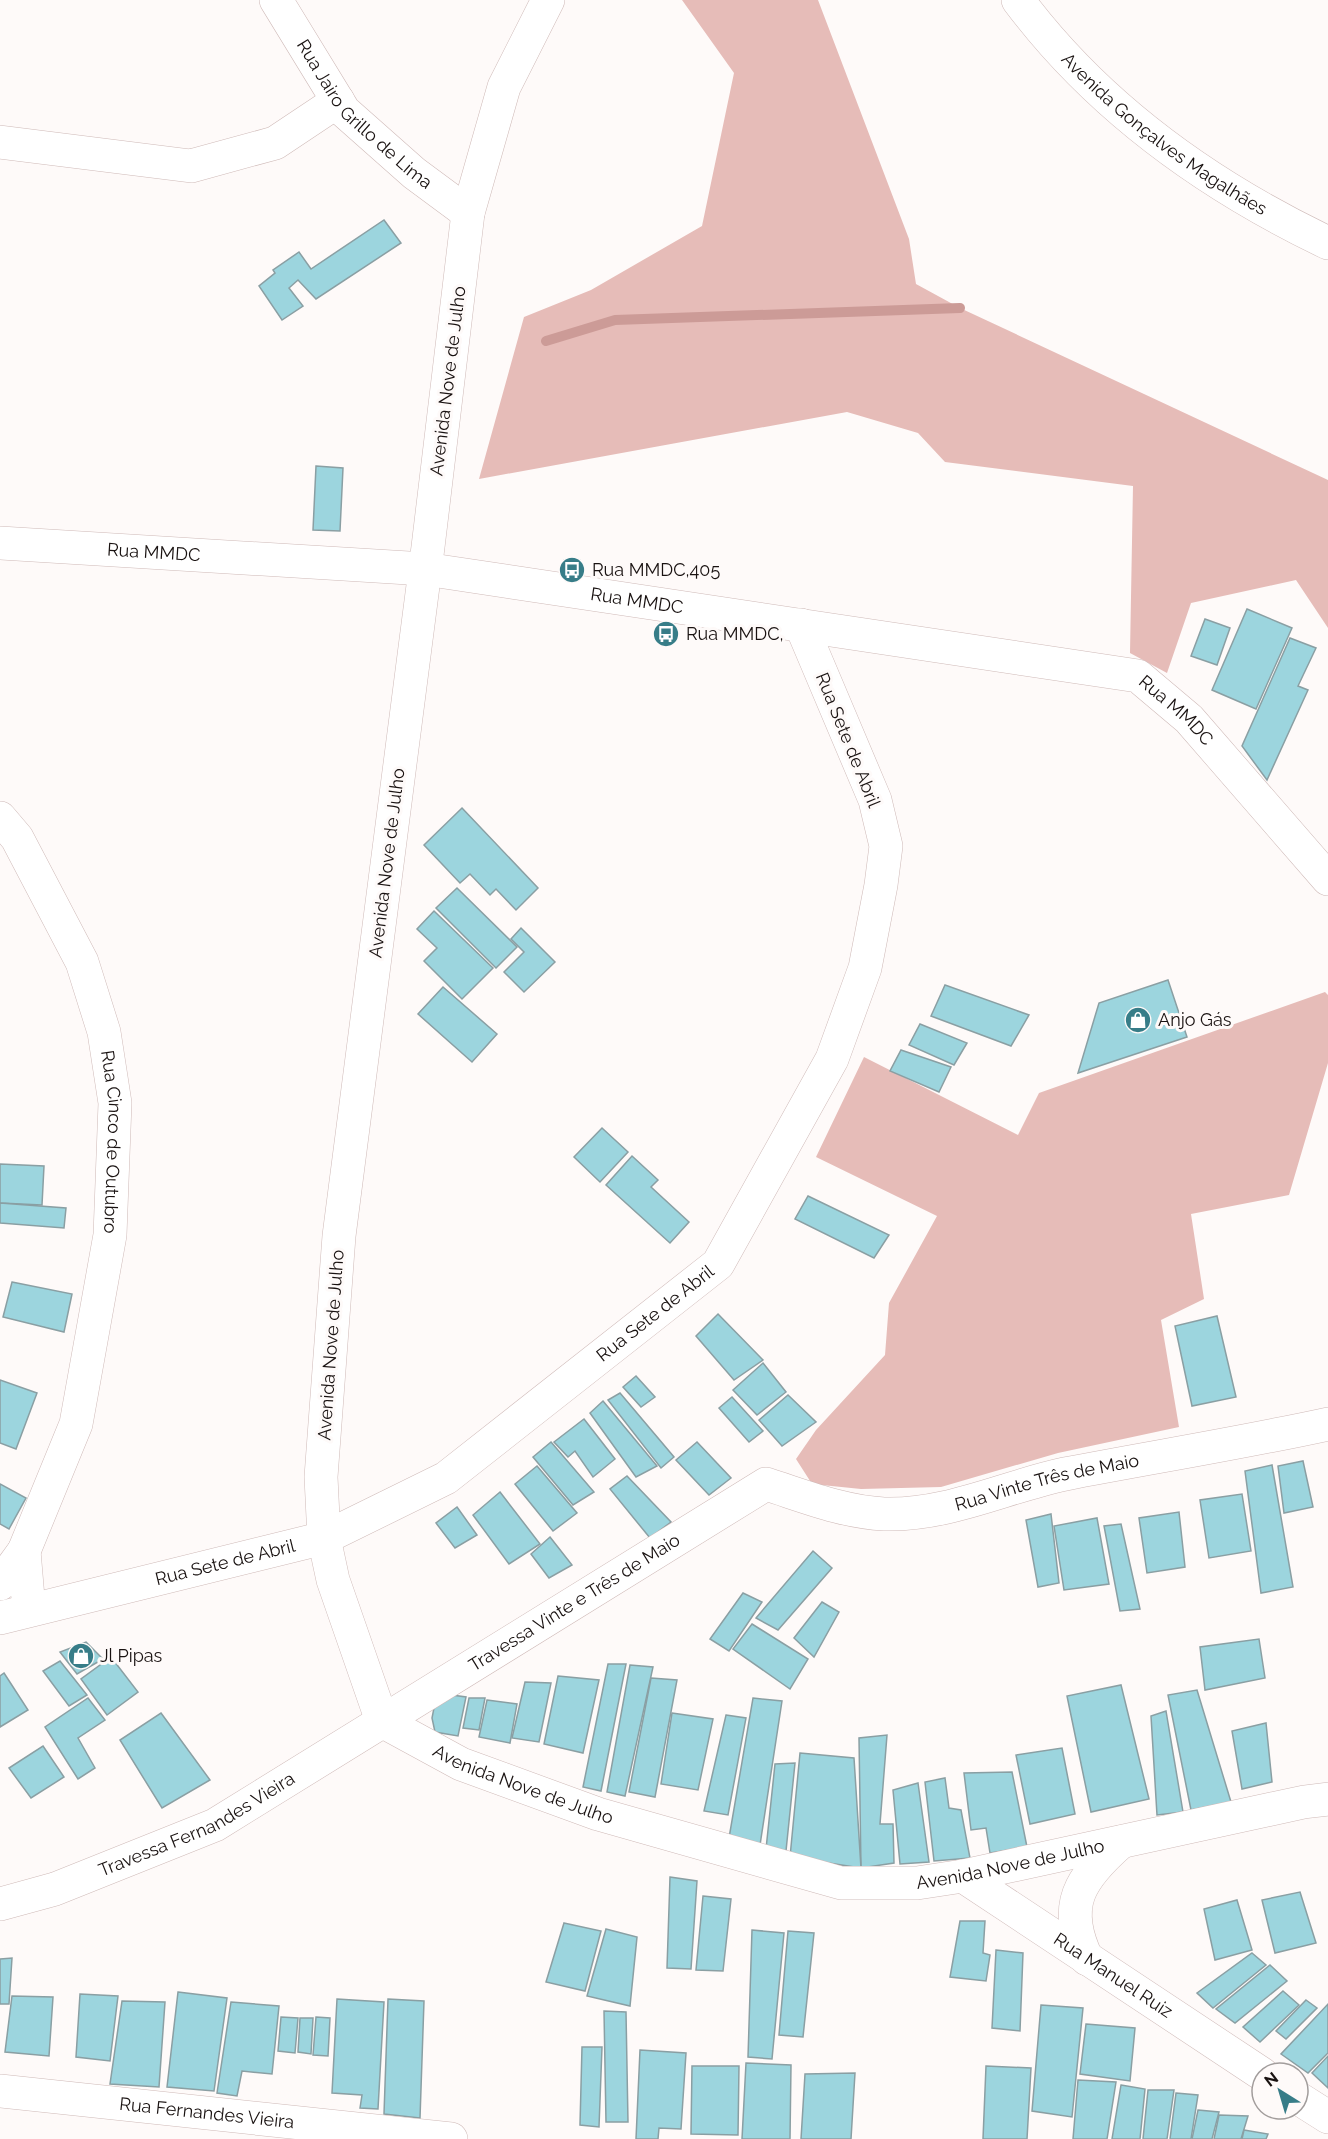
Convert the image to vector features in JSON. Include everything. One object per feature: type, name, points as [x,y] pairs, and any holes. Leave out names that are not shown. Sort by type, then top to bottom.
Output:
[{"type":"street","name":"Rua Jairo Grillo de Lima","points":[[276,0],[344,111],[414,173],[468,213]]},
{"type":"street","name":"Avenida Nove de Julho","points":[[548,0],[504,87],[468,213],[425,569],[339,1236],[321,1477],[324,1538],[333,1580],[382,1721],[461,1764],[598,1814],[841,1883],[917,1884],[1304,1802],[1328,1799]]},
{"type":"street","name":"Avenida Gonçalves Magalhães","points":[[1018,0],[1101,94],[1188,164],[1297,229],[1328,243]]},
{"type":"street","points":[[0,142],[191,166],[275,143],[338,101]]},
{"type":"street","name":"Rua MMDC","points":[[0,543],[425,569],[1138,676],[1188,719],[1328,879]]},
{"type":"street","name":"Rua Sete de Abril","points":[[15,1614],[324,1538],[446,1478],[718,1264],[832,1059],[865,968],[881,885],[886,846],[874,800],[801,625]]},
{"type":"street","name":"Rua Cinco de Outubro","points":[[0,818],[17,838],[82,962],[104,1032],[115,1103],[110,1235],[76,1425],[24,1551],[0,1584]]},
{"type":"street","name":"Rua Vinte Três de Maio","points":[[766,1484],[840,1508],[883,1514],[929,1512],[1063,1475],[1239,1444],[1328,1424]]},
{"type":"street","name":"Travessa Vinte e Três de Maio","points":[[382,1721],[766,1484]]},
{"type":"street","name":"Rua Cinco de Outubro","points":[[15,1614],[24,1551]]},
{"type":"street","name":"Travessa Fernandes Vieira","points":[[0,1904],[55,1888],[215,1825],[382,1721]]},
{"type":"street","points":[[1087,1959],[1077,1938],[1073,1917],[1078,1895],[1093,1867],[1121,1842]]},
{"type":"street","name":"Rua Manuel Ruiz","points":[[963,1876],[1250,2066]]},
{"type":"street","name":"Rua Fernandes Vieira","points":[[0,2091],[451,2139]]},
{"type":"street","points":[[1310,2106],[1328,2117]]},
{"type":"shaded area","points":[[682,0],[818,0],[909,239],[916,284],[960,308],[1328,480],[1328,628],[1296,580],[1191,603],[1167,673],[1130,653],[1133,486],[945,462],[918,433],[847,412],[479,479],[524,317],[591,290],[702,226],[734,73]]},
{"type":"shaded area","points":[[1325,992],[1328,995],[1328,1063],[1289,1195],[1191,1214],[1204,1299],[1161,1320],[1179,1427],[1058,1453],[941,1487],[861,1489],[812,1484],[796,1459],[816,1430],[885,1355],[889,1303],[937,1216],[816,1157],[864,1057],[1018,1135],[1039,1093]]},
{"type":"building","points":[[384,220],[401,243],[316,299],[298,280],[289,288],[303,306],[282,320],[259,286],[275,273],[273,270],[299,252],[311,269]]},
{"type":"building","points":[[316,466],[343,468],[340,531],[313,530]]},
{"type":"building","points":[[1247,609],[1292,628],[1256,709],[1212,690]]},
{"type":"building","points":[[1205,619],[1230,628],[1217,665],[1191,656]]},
{"type":"building","points":[[1290,638],[1316,648],[1298,686],[1308,690],[1267,780],[1242,746]]},
{"type":"building","points":[[462,808],[538,888],[516,910],[496,889],[490,895],[470,874],[460,883],[424,845]]},
{"type":"building","points":[[457,888],[517,947],[496,968],[436,908]]},
{"type":"building","points":[[434,911],[493,968],[462,999],[424,961],[437,948],[417,929]]},
{"type":"building","points":[[521,928],[555,962],[524,992],[504,972],[524,952],[511,939]]},
{"type":"building","name":"Anjo Gás","points":[[1168,980],[1187,1037],[1078,1073],[1099,1003]]},
{"type":"building","points":[[945,985],[1029,1015],[1011,1046],[931,1016]]},
{"type":"building","points":[[443,987],[497,1034],[472,1062],[418,1014]]},
{"type":"building","points":[[920,1024],[967,1043],[954,1065],[909,1045]]},
{"type":"building","points":[[901,1050],[951,1067],[939,1092],[890,1071]]},
{"type":"building","points":[[602,1128],[628,1152],[600,1182],[574,1157]]},
{"type":"building","points":[[632,1156],[658,1180],[651,1187],[689,1222],[670,1243],[606,1185]]},
{"type":"building","points":[[0,1164],[44,1166],[42,1205],[0,1203]]},
{"type":"building","points":[[808,1196],[889,1235],[874,1258],[795,1219]]},
{"type":"building","points":[[0,1203],[66,1208],[64,1228],[0,1223]]},
{"type":"building","points":[[12,1282],[72,1294],[64,1332],[3,1317]]},
{"type":"building","points":[[718,1314],[763,1360],[734,1380],[696,1336]]},
{"type":"building","points":[[1217,1316],[1236,1397],[1192,1406],[1175,1326]]},
{"type":"building","points":[[763,1363],[786,1392],[757,1415],[733,1390]]},
{"type":"building","points":[[636,1376],[655,1397],[641,1407],[623,1387]]},
{"type":"building","points":[[0,1380],[37,1393],[16,1449],[0,1443]]},
{"type":"building","points":[[620,1393],[674,1457],[661,1468],[608,1400]]},
{"type":"building","points":[[788,1395],[816,1422],[782,1446],[759,1420]]},
{"type":"building","points":[[732,1397],[763,1431],[749,1442],[719,1408]]},
{"type":"building","points":[[603,1401],[657,1466],[636,1477],[590,1413]]},
{"type":"building","points":[[584,1419],[615,1459],[593,1477],[575,1451],[568,1457],[554,1442]]},
{"type":"building","points":[[551,1442],[594,1492],[573,1505],[533,1457]]},
{"type":"building","points":[[697,1442],[731,1478],[709,1495],[676,1460]]},
{"type":"building","points":[[1303,1461],[1313,1507],[1284,1513],[1278,1466]]},
{"type":"building","points":[[1272,1465],[1293,1587],[1261,1593],[1245,1471]]},
{"type":"building","points":[[537,1466],[577,1513],[553,1531],[515,1484]]},
{"type":"building","points":[[627,1476],[671,1522],[650,1538],[610,1489]]},
{"type":"building","points":[[0,1484],[26,1498],[9,1529],[0,1524]]},
{"type":"building","points":[[500,1492],[540,1544],[509,1564],[473,1515]]},
{"type":"building","points":[[1242,1494],[1251,1551],[1209,1558],[1200,1500]]},
{"type":"building","points":[[457,1507],[477,1535],[455,1548],[436,1523]]},
{"type":"building","points":[[1179,1512],[1185,1567],[1147,1573],[1139,1518]]},
{"type":"building","points":[[1051,1514],[1059,1583],[1038,1587],[1026,1520]]},
{"type":"building","points":[[1097,1518],[1109,1584],[1064,1590],[1054,1526]]},
{"type":"building","points":[[1121,1524],[1140,1609],[1120,1611],[1104,1526]]},
{"type":"building","points":[[550,1537],[572,1565],[549,1578],[531,1554]]},
{"type":"building","points":[[813,1551],[832,1568],[778,1630],[756,1618]]},
{"type":"building","points":[[743,1593],[762,1602],[729,1651],[710,1639]]},
{"type":"building","points":[[822,1602],[839,1612],[814,1657],[794,1638]]},
{"type":"building","points":[[752,1624],[808,1659],[790,1689],[733,1649]]},
{"type":"building","points":[[1259,1639],[1265,1678],[1205,1690],[1200,1647]]},
{"type":"building","name":"Jl Pipas","points":[[86,1642],[103,1659],[77,1674],[60,1652]]},
{"type":"building","points":[[111,1657],[138,1692],[107,1715],[81,1679]]},
{"type":"building","points":[[60,1661],[87,1695],[69,1706],[43,1671]]},
{"type":"building","points":[[608,1664],[626,1664],[601,1791],[583,1787]]},
{"type":"building","points":[[630,1665],[653,1667],[625,1796],[607,1792]]},
{"type":"building","points":[[4,1673],[28,1710],[0,1727],[0,1676]]},
{"type":"building","points":[[558,1676],[599,1680],[583,1753],[544,1744]]},
{"type":"building","points":[[651,1678],[677,1680],[655,1797],[629,1792]]},
{"type":"building","points":[[525,1682],[551,1683],[539,1742],[512,1738]]},
{"type":"building","points":[[1121,1685],[1149,1799],[1091,1812],[1067,1696]]},
{"type":"building","points":[[1197,1690],[1231,1802],[1191,1810],[1168,1695]]},
{"type":"building","points":[[437,1693],[466,1697],[458,1736],[435,1732],[432,1718]]},
{"type":"building","points":[[88,1698],[105,1720],[78,1738],[95,1768],[78,1779],[45,1727]]},
{"type":"building","points":[[469,1698],[485,1698],[479,1730],[463,1728]]},
{"type":"building","points":[[753,1698],[782,1701],[760,1845],[729,1838]]},
{"type":"building","points":[[487,1700],[517,1704],[510,1743],[479,1737]]},
{"type":"building","points":[[1166,1711],[1183,1812],[1157,1815],[1151,1716]]},
{"type":"building","points":[[161,1713],[210,1780],[162,1808],[120,1740]]},
{"type":"building","points":[[672,1713],[713,1719],[698,1790],[661,1784]]},
{"type":"building","points":[[726,1715],[746,1718],[728,1815],[704,1811]]},
{"type":"building","points":[[1266,1723],[1272,1782],[1242,1789],[1232,1731]]},
{"type":"building","points":[[887,1735],[880,1824],[893,1824],[894,1863],[861,1868],[859,1738]]},
{"type":"building","points":[[43,1746],[64,1777],[31,1798],[9,1768]]},
{"type":"building","points":[[1062,1748],[1075,1814],[1030,1824],[1016,1755]]},
{"type":"building","points":[[800,1753],[854,1758],[861,1868],[790,1857]]},
{"type":"building","points":[[795,1763],[786,1851],[766,1849],[775,1764]]},
{"type":"building","points":[[1012,1772],[1027,1847],[990,1853],[986,1828],[971,1830],[964,1773]]},
{"type":"building","points":[[945,1778],[949,1808],[961,1810],[970,1858],[934,1861],[925,1782]]},
{"type":"building","points":[[918,1783],[929,1862],[900,1864],[893,1790]]},
{"type":"building","points":[[670,1877],[697,1881],[691,1969],[667,1968]]},
{"type":"building","points":[[1300,1892],[1316,1943],[1275,1953],[1262,1900]]},
{"type":"building","points":[[703,1896],[731,1899],[723,1971],[696,1970]]},
{"type":"building","points":[[1237,1900],[1252,1950],[1215,1960],[1204,1909]]},
{"type":"building","points":[[960,1921],[985,1921],[983,1953],[990,1955],[986,1981],[950,1977]]},
{"type":"building","points":[[564,1923],[601,1931],[585,1991],[546,1982]]},
{"type":"building","points":[[606,1929],[637,1937],[630,2006],[587,1996]]},
{"type":"building","points":[[752,1930],[784,1933],[772,2059],[748,2057]]},
{"type":"building","points":[[788,1931],[814,1933],[803,2037],[779,2035]]},
{"type":"building","points":[[996,1950],[1023,1953],[1020,2031],[992,2028]]},
{"type":"building","points":[[1252,1953],[1266,1965],[1213,2008],[1197,1993]]},
{"type":"building","points":[[12,1958],[9,2004],[0,2004],[0,1959]]},
{"type":"building","points":[[1270,1965],[1287,1981],[1235,2023],[1216,2009]]},
{"type":"building","points":[[1283,1991],[1299,2005],[1260,2042],[1243,2027]]},
{"type":"building","points":[[178,1992],[227,1998],[214,2091],[167,2087]]},
{"type":"building","points":[[80,1994],[118,1996],[110,2061],[76,2057]]},
{"type":"building","points":[[12,1996],[53,1997],[49,2056],[5,2052]]},
{"type":"building","points":[[337,1999],[384,2002],[378,2109],[360,2108],[362,2095],[332,2093]]},
{"type":"building","points":[[388,1999],[424,2001],[420,2118],[384,2114]]},
{"type":"building","points":[[1306,2000],[1317,2008],[1286,2039],[1276,2031]]},
{"type":"building","points":[[122,2001],[165,2002],[159,2087],[110,2084]]},
{"type":"building","points":[[231,2002],[279,2006],[272,2074],[242,2071],[237,2096],[217,2093]]},
{"type":"building","points":[[1328,2004],[1328,2053],[1310,2071],[1310,2061],[1291,2061],[1281,2054]]},
{"type":"building","points":[[1041,2005],[1083,2008],[1072,2117],[1032,2111]]},
{"type":"building","points":[[604,2011],[626,2012],[628,2122],[606,2122]]},
{"type":"building","points":[[281,2017],[298,2018],[295,2053],[278,2051]]},
{"type":"building","points":[[316,2017],[330,2018],[328,2056],[313,2055]]},
{"type":"building","points":[[300,2018],[313,2018],[311,2054],[298,2052]]},
{"type":"building","points":[[1086,2024],[1135,2028],[1130,2081],[1080,2074]]},
{"type":"building","points":[[582,2047],[602,2047],[599,2127],[580,2125]]},
{"type":"building","points":[[640,2050],[686,2053],[681,2129],[659,2128],[658,2139],[636,2139]]},
{"type":"building","points":[[1328,2056],[1328,2088],[1312,2073]]},
{"type":"building","points":[[746,2063],[791,2065],[790,2139],[742,2139]]},
{"type":"building","points":[[692,2066],[739,2066],[738,2135],[691,2134]]},
{"type":"building","points":[[986,2066],[1031,2068],[1027,2139],[983,2139]]},
{"type":"building","points":[[855,2073],[851,2139],[801,2139],[805,2074]]},
{"type":"building","points":[[1078,2080],[1116,2082],[1107,2139],[1073,2139]]},
{"type":"building","points":[[1121,2085],[1145,2089],[1140,2139],[1112,2139]]},
{"type":"building","points":[[1148,2090],[1174,2090],[1167,2139],[1143,2139]]},
{"type":"building","points":[[1176,2093],[1198,2095],[1191,2139],[1170,2139]]},
{"type":"building","points":[[1198,2110],[1219,2112],[1212,2139],[1192,2139]]},
{"type":"building","points":[[1219,2115],[1248,2116],[1241,2139],[1214,2139]]},
{"type":"building","points":[[1244,2130],[1268,2134],[1266,2139],[1242,2139]]},
{"type":"waterway","points":[[546,341],[615,320],[960,308]]},
{"type":"place","name":"Rua MMDC,405","points":[[572,570]]},
{"type":"place","name":"Rua MMDC,","points":[[666,634]]},
{"type":"place","name":"Anjo Gás","points":[[1138,1020]]},
{"type":"place","name":"Jl Pipas","points":[[81,1656]]}]
